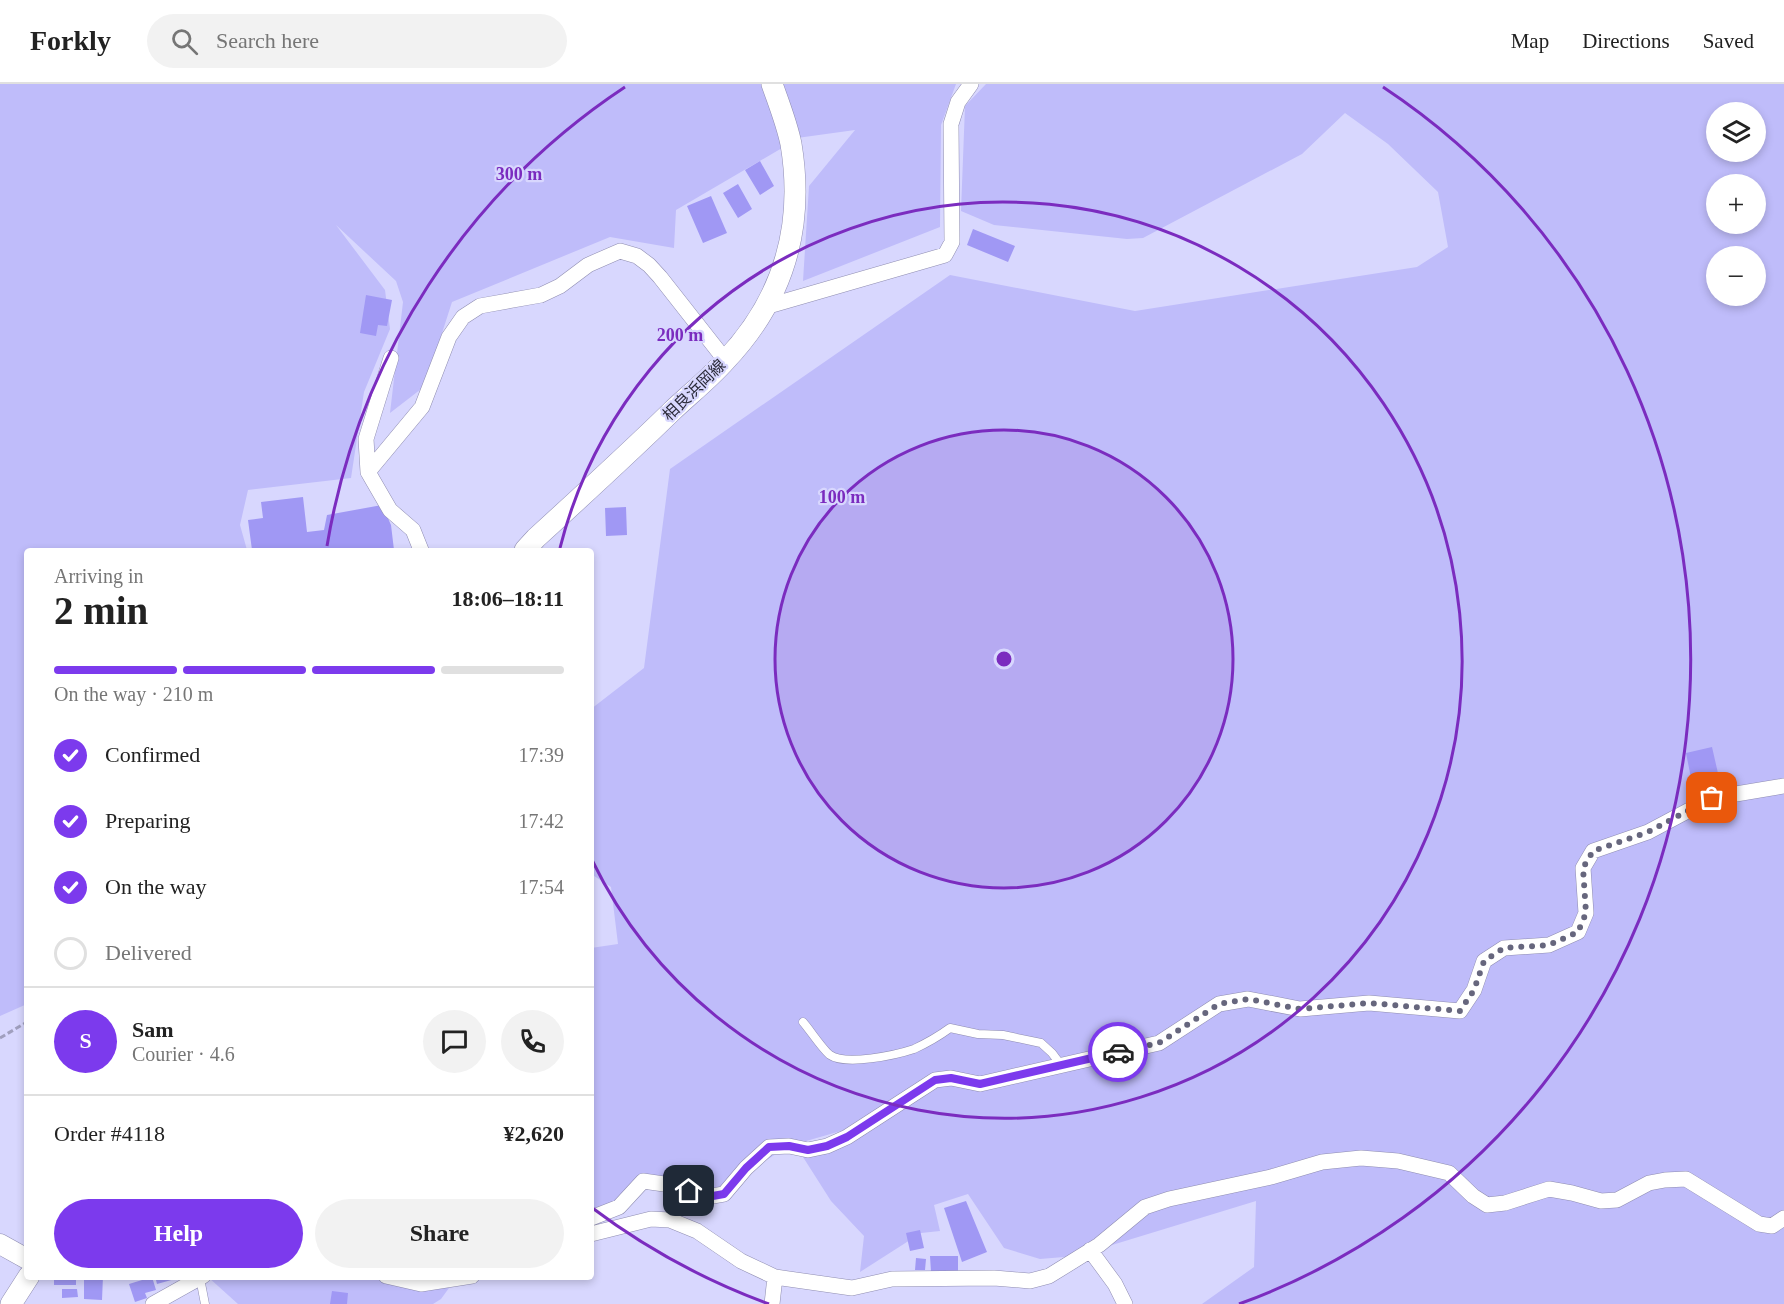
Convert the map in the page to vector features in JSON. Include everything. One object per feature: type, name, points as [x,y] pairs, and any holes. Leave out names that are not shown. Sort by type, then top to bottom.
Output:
[{"type":"main road","name":"相良浜岡線","points":[[527,548],[726,361],[754,326],[780,281],[788,255],[795,207],[795,179],[791,143],[772,84]]},
{"type":"main road","points":[[11,1304],[26,1280]]},
{"type":"street","points":[[765,307],[945,255],[952,242],[951,124],[958,102],[971,84]]},
{"type":"street","points":[[368,472],[422,407],[449,337],[463,317],[480,306],[541,295],[560,286],[588,265],[620,251],[637,256],[649,265],[726,361]]},
{"type":"street","points":[[391,358],[366,439],[368,472],[390,510],[413,530],[420,548]]},
{"type":"street","points":[[594,1217],[619,1206],[643,1181],[672,1185],[707,1197],[724,1194],[746,1168],[769,1147],[789,1146],[808,1150],[827,1146],[847,1137],[935,1080],[951,1078],[980,1084],[1159,1043],[1219,1004],[1248,999],[1300,1009],[1369,1003],[1460,1011],[1474,990],[1484,961],[1504,948],[1549,945],[1578,932],[1586,913],[1583,868],[1593,851],[1648,832],[1712,798],[1784,786]]},
{"type":"street","points":[[594,1233],[651,1219],[670,1220],[697,1231],[741,1261],[775,1277],[852,1288],[892,1279],[994,1278],[1030,1281],[1049,1276],[1099,1245],[1145,1207],[1169,1199],[1271,1178],[1322,1162],[1361,1158],[1398,1161],[1449,1173],[1473,1196],[1487,1205],[1505,1203],[1549,1189],[1601,1201],[1617,1200],[1649,1183],[1686,1179],[1759,1224],[1772,1226],[1784,1218]]},
{"type":"street","points":[[0,1244],[24,1257]]},
{"type":"street","points":[[1090,1250],[1115,1284],[1125,1304]]},
{"type":"street","points":[[772,1304],[775,1277]]},
{"type":"street","points":[[153,1304],[197,1280]]},
{"type":"street","points":[[404,1280],[421,1284],[446,1280]]},
{"type":"lane","points":[[803,1022],[831,1056],[853,1061],[912,1049],[940,1036],[951,1028],[978,1034],[1010,1036],[1041,1043],[1061,1065]]},
{"type":"lane","points":[[202,1280],[205,1304]]},
{"type":"path","points":[[0,1038],[24,1024]]},
{"type":"shaded area","points":[[0,84],[772,84],[794,141],[676,210],[674,248],[610,237],[452,302],[425,386],[390,413],[403,302],[396,281],[336,225],[385,290],[390,329],[364,392],[351,478],[248,490],[240,525],[246,548],[24,548],[24,1005],[0,1016]]},
{"type":"shaded area","points":[[775,84],[956,84],[941,125],[940,227],[803,281],[809,186],[855,130],[797,138]]},
{"type":"shaded area","points":[[986,84],[1784,84],[1784,1304],[1202,1304],[1254,1267],[1256,1201],[1076,1256],[1040,1259],[1004,1248],[968,1194],[934,1205],[940,1231],[921,1233],[860,1272],[864,1236],[831,1201],[803,1157],[865,1124],[789,1146],[707,1197],[643,1181],[594,1220],[594,948],[618,944],[611,887],[594,876],[594,707],[644,668],[670,469],[950,275],[1135,311],[1417,267],[1448,247],[1438,192],[1388,144],[1345,113],[1302,154],[1143,238],[1127,239],[994,225],[961,211],[965,106]]},
{"type":"shaded area","points":[[211,1280],[455,1280],[441,1299],[433,1304],[238,1304]]},
{"type":"building","points":[[760,161],[774,186],[760,195],[745,170]]},
{"type":"building","points":[[738,184],[752,209],[738,218],[723,193]]},
{"type":"building","points":[[711,196],[727,233],[703,243],[687,206]]},
{"type":"building","points":[[973,229],[1015,246],[1008,262],[967,245]]},
{"type":"building","points":[[366,295],[392,300],[387,326],[378,325],[376,336],[360,333]]},
{"type":"building","points":[[303,497],[307,532],[324,530],[327,515],[382,505],[391,525],[394,548],[252,548],[248,520],[263,518],[261,502]]},
{"type":"building","points":[[626,507],[627,535],[606,536],[605,508]]},
{"type":"building","points":[[1712,747],[1720,782],[1693,788],[1686,753]]},
{"type":"building","points":[[966,1201],[987,1252],[962,1262],[944,1208]]},
{"type":"building","points":[[920,1230],[924,1248],[910,1251],[906,1233]]},
{"type":"building","points":[[930,1256],[958,1256],[958,1271],[931,1272]]},
{"type":"building","points":[[916,1258],[926,1259],[925,1270],[915,1270]]},
{"type":"building","points":[[54,1280],[76,1280],[76,1285],[54,1285]]},
{"type":"building","points":[[84,1280],[103,1280],[102,1300],[84,1299]]},
{"type":"building","points":[[153,1280],[156,1290],[145,1293],[147,1298],[135,1302],[129,1284]]},
{"type":"building","points":[[156,1280],[171,1280],[157,1284]]},
{"type":"building","points":[[62,1289],[77,1289],[78,1297],[62,1298]]},
{"type":"building","points":[[332,1291],[348,1293],[347,1304],[330,1304]]},
{"type":"way so far","points":[[1118,1052],[1159,1043],[1219,1004],[1248,999],[1300,1009],[1369,1003],[1460,1011],[1474,990],[1484,961],[1504,948],[1549,945],[1578,932],[1586,913],[1583,868],[1593,851],[1648,832],[1712,798]]},
{"type":"route","points":[[689,1191],[707,1197],[724,1194],[746,1168],[769,1147],[789,1146],[808,1150],[827,1146],[847,1137],[935,1080],[951,1078],[980,1084],[1118,1052]]}]
